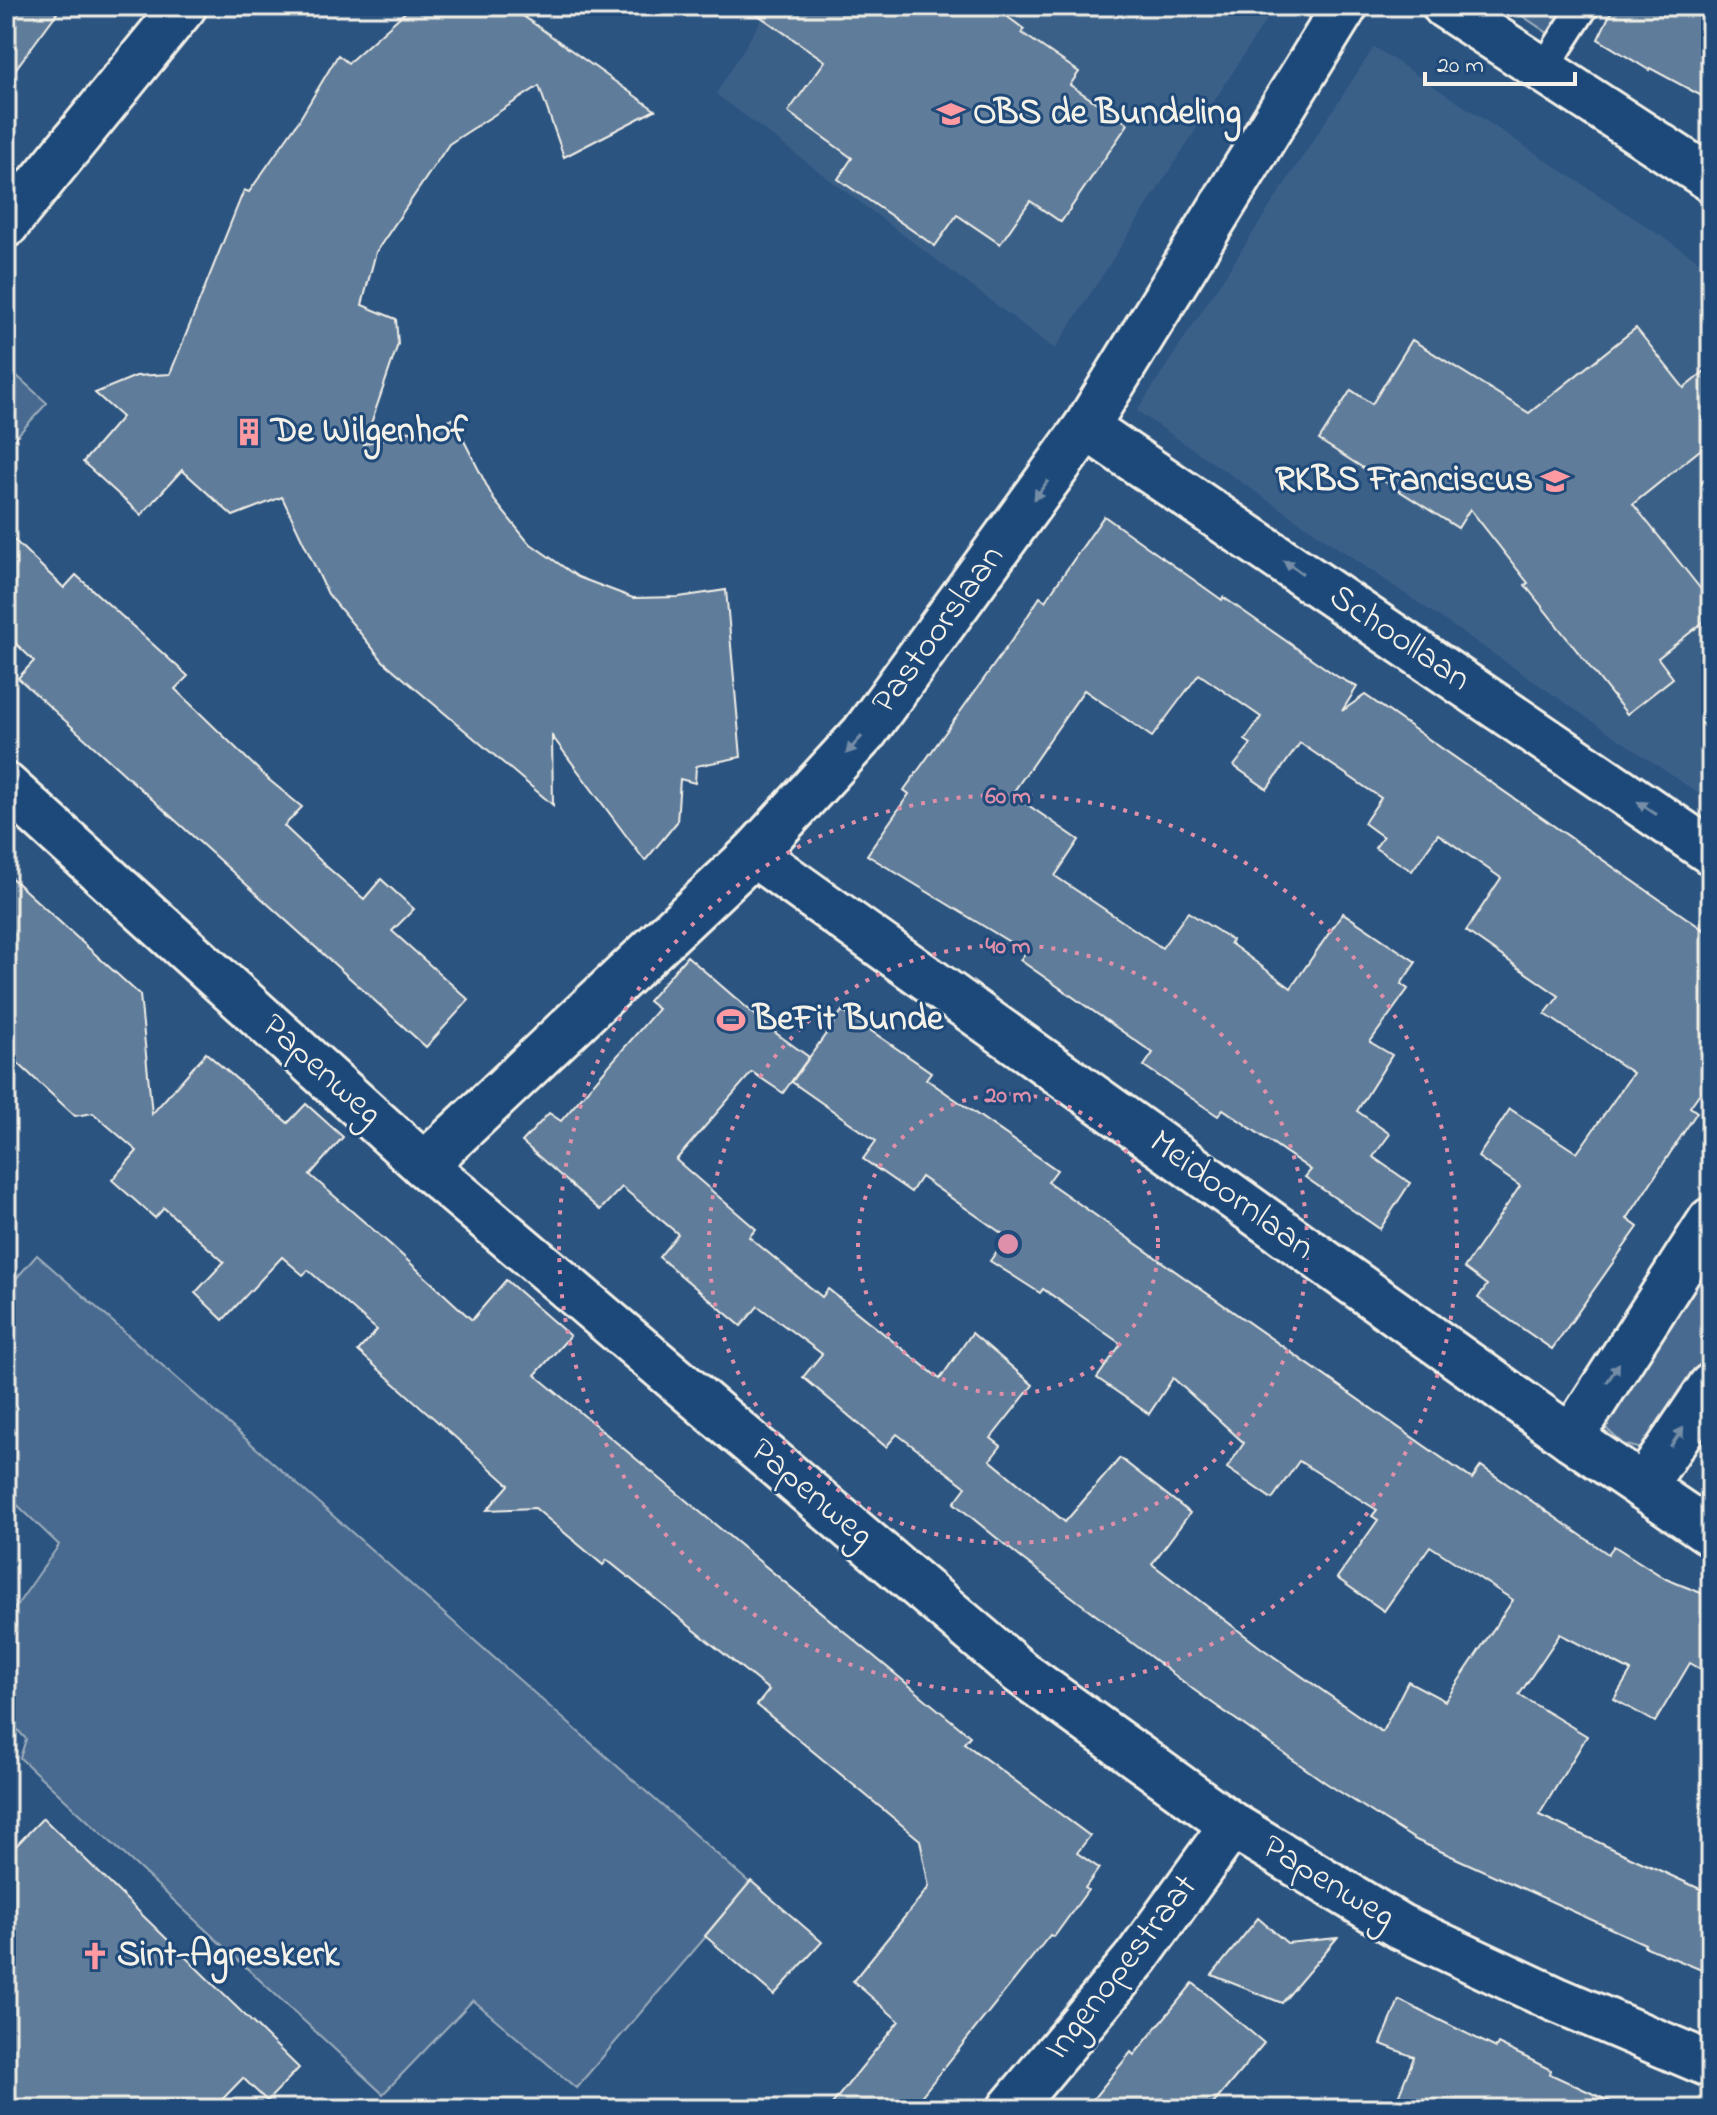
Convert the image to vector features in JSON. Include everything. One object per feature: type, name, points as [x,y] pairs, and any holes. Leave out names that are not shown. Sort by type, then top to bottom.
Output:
[{"type":"street","points":[[6,225],[184,6]]},
{"type":"street","name":"Pastoorslaan","points":[[424,1165],[760,846],[864,733],[1086,427],[1345,6]]},
{"type":"street","points":[[1445,6],[1711,179]]},
{"type":"street","name":"Schoollaan","points":[[1086,427],[1711,852]]},
{"type":"street","name":"Papenweg","points":[[6,786],[424,1165],[1020,1672],[1232,1825],[1401,1927],[1555,1999],[1711,2065]]},
{"type":"street","name":"Meidoornlaan","points":[[760,846],[1571,1438],[1711,1533]]},
{"type":"street","points":[[1571,1438],[1711,1220]]},
{"type":"street","points":[[1643,1487],[1711,1386]]},
{"type":"street","name":"Ingenopestraat","points":[[1010,2109],[1137,1957],[1232,1825]]},
{"type":"lane","points":[[1543,70],[1584,6]]},
{"type":"shaded area","points":[[770,6],[1275,6],[1055,349],[716,94]]},
{"type":"shaded area","points":[[1508,6],[1566,6],[1549,34]]},
{"type":"shaded area","points":[[1374,47],[1711,269],[1711,802],[1137,411]]},
{"type":"shaded area","points":[[6,366],[47,403],[6,448]]},
{"type":"shaded area","points":[[1711,1249],[1711,1353],[1646,1450],[1623,1444],[1599,1422]]},
{"type":"shaded area","points":[[37,1255],[751,1884],[576,2088],[473,2000],[383,2094],[20,1758],[26,1739],[6,1717],[6,1621],[59,1545],[6,1494],[6,1290]]},
{"type":"building","points":[[6,6],[62,6],[6,82]]},
{"type":"building","name":"De Wilgenhof","points":[[412,6],[509,6],[655,110],[564,157],[539,86],[449,144],[376,252],[362,305],[396,319],[398,344],[364,444],[453,419],[494,500],[528,542],[578,577],[633,598],[679,597],[726,590],[741,757],[696,766],[695,783],[680,779],[677,822],[645,861],[552,736],[553,805],[383,661],[328,594],[282,497],[233,516],[182,470],[141,515],[83,462],[122,417],[95,393],[136,376],[170,374],[244,190],[249,192],[298,122],[338,55],[348,63]]},
{"type":"building","points":[[745,6],[993,6],[1024,29],[1022,33],[1079,72],[1070,85],[1128,124],[1061,222],[1030,201],[1000,244],[957,215],[935,246],[838,179],[852,158],[788,112],[825,61]]},
{"type":"building","points":[[1614,6],[1711,6],[1711,101],[1649,70],[1598,39]]},
{"type":"building","points":[[1636,328],[1684,388],[1711,366],[1711,441],[1633,504],[1711,602],[1711,616],[1658,658],[1673,678],[1627,714],[1525,585],[1528,583],[1470,509],[1458,528],[1319,440],[1351,390],[1372,404],[1412,340],[1529,413]]},
{"type":"building","points":[[1104,516],[1222,600],[1223,597],[1357,687],[1342,711],[1365,695],[1711,935],[1711,1077],[1690,1107],[1697,1112],[1627,1219],[1638,1227],[1552,1349],[1478,1298],[1487,1285],[1464,1268],[1520,1186],[1478,1157],[1510,1109],[1577,1153],[1633,1073],[1545,1014],[1559,996],[1466,931],[1501,878],[1438,834],[1412,871],[1375,848],[1383,837],[1364,823],[1381,798],[1300,743],[1267,789],[1234,766],[1251,744],[1245,740],[1261,717],[1199,674],[1152,737],[1084,690],[1012,794],[1079,840],[1055,876],[1162,948],[1188,912],[1232,940],[1230,943],[1291,988],[1343,913],[1416,962],[1401,984],[1408,989],[1370,1042],[1392,1055],[1357,1111],[1390,1134],[1373,1157],[1410,1183],[1380,1229],[1305,1177],[1311,1170],[1223,1109],[1218,1116],[1144,1066],[1153,1053],[1020,960],[1026,952],[867,855],[909,794],[904,790],[1040,597],[1045,601]]},
{"type":"building","points":[[6,532],[64,588],[76,575],[188,676],[175,689],[268,779],[302,807],[284,826],[327,867],[364,899],[381,879],[414,909],[392,931],[469,1000],[426,1047],[18,678],[34,661],[6,634]]},
{"type":"building","points":[[6,873],[140,995],[152,1114],[206,1053],[288,1123],[306,1104],[343,1137],[310,1175],[472,1320],[506,1280],[570,1336],[535,1375],[970,1736],[964,1743],[1090,1836],[1077,1853],[1099,1868],[1085,1888],[1088,1890],[1054,1937],[1050,1935],[911,2109],[828,2109],[899,2021],[853,1981],[929,1887],[920,1840],[757,1705],[769,1690],[607,1560],[603,1565],[535,1508],[487,1510],[509,1485],[358,1351],[377,1330],[308,1270],[303,1275],[282,1257],[223,1320],[195,1293],[224,1262],[164,1208],[155,1218],[112,1180],[137,1151],[93,1113],[75,1116],[6,1052]]},
{"type":"building","points":[[687,956],[777,1034],[809,1057],[783,1093],[752,1072],[676,1160],[756,1229],[749,1237],[822,1297],[828,1289],[940,1379],[972,1333],[1033,1385],[991,1438],[1001,1446],[990,1460],[1065,1522],[1120,1458],[1190,1513],[1152,1564],[1260,1647],[1382,1732],[1408,1681],[1445,1701],[1513,1600],[1430,1546],[1384,1611],[1337,1578],[1378,1520],[1372,1516],[1377,1510],[1299,1461],[1272,1499],[1227,1468],[1244,1443],[1173,1378],[1149,1414],[1097,1378],[1121,1344],[1043,1289],[1040,1293],[990,1261],[1007,1237],[921,1177],[911,1192],[863,1159],[876,1141],[792,1082],[842,1011],[931,1072],[926,1079],[1057,1170],[1048,1182],[1472,1479],[1481,1466],[1608,1554],[1614,1546],[1666,1579],[1711,1597],[1711,1675],[1690,1663],[1655,1722],[1614,1699],[1631,1671],[1560,1634],[1519,1695],[1587,1736],[1539,1815],[1711,1894],[1711,1974],[1416,1840],[1326,1783],[1194,1690],[954,1503],[966,1487],[897,1434],[886,1447],[803,1377],[822,1354],[758,1306],[741,1326],[659,1257],[678,1234],[622,1187],[600,1210],[522,1142],[549,1113],[561,1121],[658,1009],[648,1001]]},
{"type":"building","name":"Sint-Agneskerk","points":[[43,1818],[299,2068],[267,2101],[243,2078],[213,2109],[6,2109],[6,1856]]},
{"type":"building","points":[[751,1881],[822,1942],[774,1995],[705,1936]]},
{"type":"building","points":[[1258,1918],[1287,1943],[1337,1938],[1282,2003],[1212,1975]]},
{"type":"building","points":[[1193,1983],[1264,2043],[1209,2109],[1085,2109],[1131,2052],[1134,2055]]},
{"type":"building","points":[[1399,2000],[1496,2048],[1498,2044],[1551,2070],[1550,2074],[1626,2109],[1393,2109],[1414,2057],[1381,2044]]},
{"type":"place","name":"OBS de Bundeling","points":[[951,114]]},
{"type":"place","name":"De Wilgenhof","points":[[249,432]]},
{"type":"place","name":"RKBS Franciscus","points":[[1555,481]]},
{"type":"place","name":"BeFit Bunde","points":[[731,1020]]},
{"type":"place","name":"Sint-Agneskerk","points":[[95,1956]]}]
